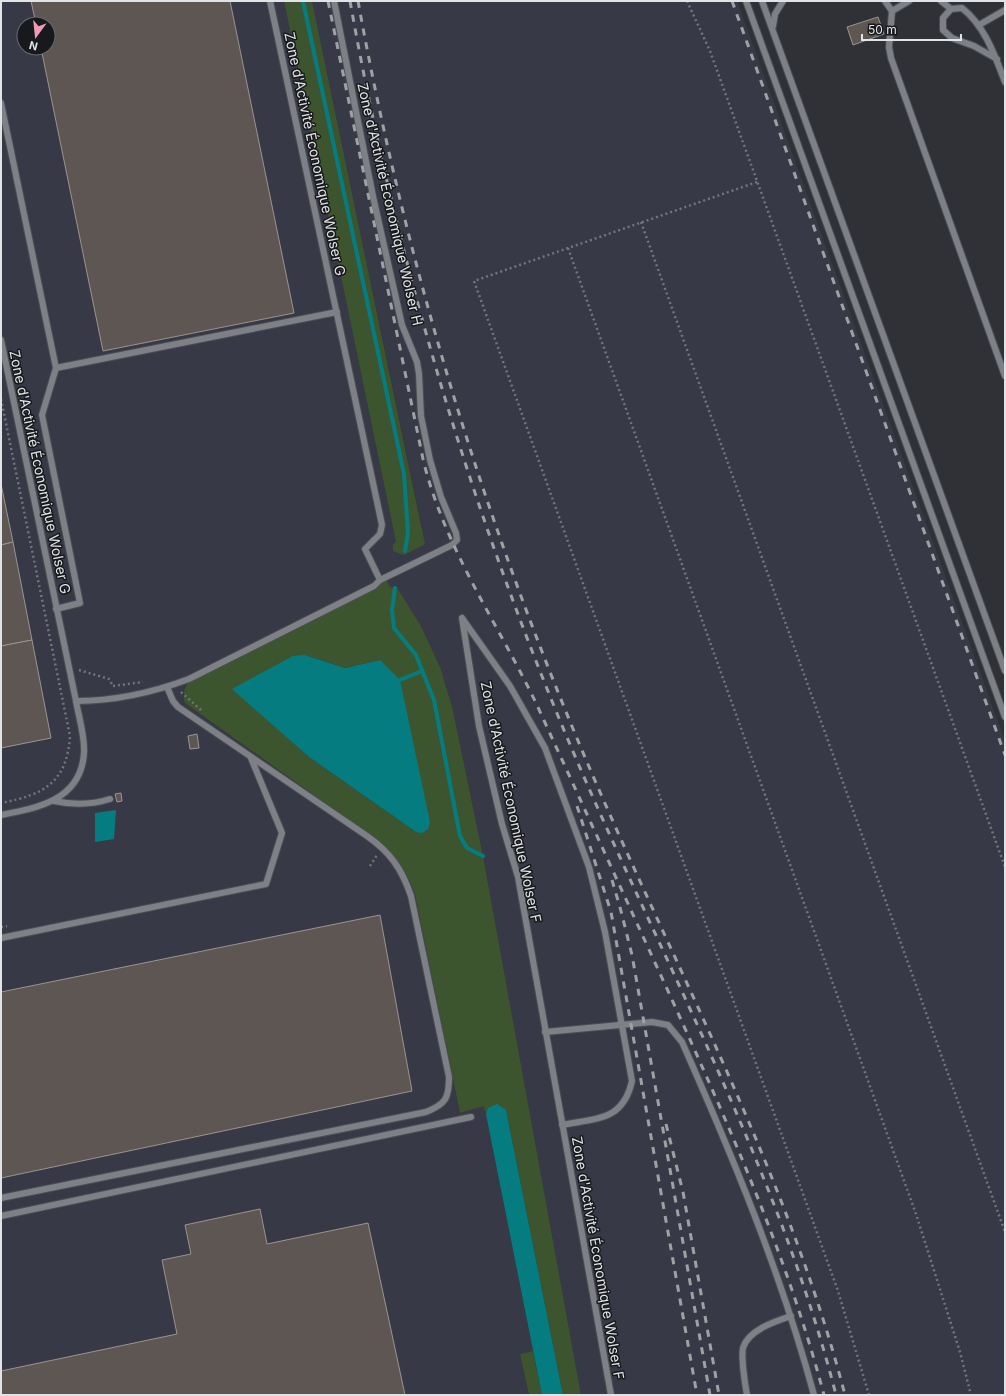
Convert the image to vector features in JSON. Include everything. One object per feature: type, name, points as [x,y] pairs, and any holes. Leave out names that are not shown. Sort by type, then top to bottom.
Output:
[{"type":"lane","name":"Zone d'Activité Économique Wolser G","points":[[270,1],[382,525],[380,534],[364,549],[382,578]]},
{"type":"lane","name":"Zone d'Activité Économique Wolser H","points":[[334,1],[374,201],[400,317],[417,362],[420,416],[430,460],[441,497],[456,533],[457,540],[452,545],[382,578]]},
{"type":"lane","points":[[746,1],[1005,717]]},
{"type":"lane","points":[[762,1],[1005,671]]},
{"type":"lane","points":[[773,28],[775,14],[783,1]]},
{"type":"lane","points":[[885,1],[892,10],[889,47],[890,58],[1005,376]]},
{"type":"lane","points":[[892,10],[909,1]]},
{"type":"lane","points":[[940,1],[951,9],[962,8],[972,15],[979,25],[1005,82]]},
{"type":"lane","points":[[951,9],[943,18],[943,30],[952,38],[974,46],[996,60]]},
{"type":"lane","points":[[979,25],[1005,10]]},
{"type":"lane","name":"Zone d'Activité Économique Wolser G","points":[[1,103],[56,368],[42,415],[80,603],[56,609]]},
{"type":"lane","points":[[56,368],[337,312]]},
{"type":"lane","name":"Zone d'Activité Économique Wolser G","points":[[1,340],[76,701],[84,753],[80,772],[69,789],[54,801],[36,808],[1,815]]},
{"type":"lane","points":[[76,701],[114,697],[167,687],[189,679],[242,654],[374,586],[382,578]]},
{"type":"lane","name":"Zone d'Activité Économique Wolser F","points":[[562,1125],[601,1118],[620,1108],[629,1094],[632,1081],[605,932],[589,867],[545,748],[510,686],[462,618],[479,726],[502,824],[518,877],[545,1032],[611,1395]]},
{"type":"lane","points":[[1,1198],[426,1112],[441,1106],[449,1093],[449,1077],[412,896],[396,861],[382,847],[285,778],[251,758],[178,707],[173,702],[167,687]]},
{"type":"lane","points":[[1,938],[266,884],[282,833],[251,758]]},
{"type":"lane","points":[[54,801],[65,804],[94,804],[110,799]]},
{"type":"lane","points":[[545,1032],[652,1022],[668,1025],[682,1042],[755,1213],[791,1316],[814,1395]]},
{"type":"lane","points":[[1,1216],[471,1117]]},
{"type":"lane","points":[[747,1395],[743,1348],[748,1339],[768,1324],[791,1316]]},
{"type":"path","points":[[687,1],[710,50],[1005,867]]},
{"type":"path","points":[[757,182],[474,281],[838,1291],[869,1395]]},
{"type":"path","points":[[641,222],[1005,1232]]},
{"type":"path","points":[[568,248],[916,1214],[960,1352],[971,1395]]},
{"type":"path","points":[[1,400],[70,736],[69,750],[65,764],[57,777],[47,787],[34,795],[1,803]]},
{"type":"path","points":[[57,672],[79,670],[109,679],[113,686],[114,697]]},
{"type":"shaded area","points":[[1,1],[284,1],[396,542],[393,544],[393,551],[422,527],[312,1],[737,1],[1005,741],[1005,1395],[581,1395],[483,856],[452,706],[440,667],[421,626],[398,589],[189,679],[183,694],[183,699],[185,703],[384,845],[398,859],[409,877],[415,894],[460,1113],[485,1105],[487,1113],[488,1108],[563,1395],[542,1395],[533,1351],[520,1354],[529,1395],[1,1395]]},
{"type":"green space","points":[[284,1],[312,1],[425,544],[404,555],[393,551],[393,544],[396,542]]},
{"type":"green space","points":[[385,577],[390,587],[398,589],[421,626],[440,667],[452,706],[483,856],[581,1395],[563,1395],[506,1110],[488,1108],[486,1114],[484,1106],[460,1113],[415,894],[406,874],[399,862],[384,845],[185,703],[185,688],[189,679]],"holes":[[[305,655],[345,668],[380,660],[416,832],[309,757],[233,689]]]},
{"type":"green space","points":[[533,1351],[542,1395],[529,1395],[520,1354]]},
{"type":"water","points":[[305,655],[345,668],[380,660],[400,680],[430,822],[428,829],[422,833],[416,832],[309,757],[232,689],[293,656]]},
{"type":"water","points":[[116,810],[114,839],[95,842],[95,813]]},
{"type":"water","points":[[497,1104],[506,1110],[563,1395],[542,1395],[486,1114],[488,1108]]},
{"type":"building","points":[[31,1],[230,1],[294,313],[103,351],[43,56],[56,56],[56,16],[34,16]]},
{"type":"building","points":[[878,17],[884,34],[853,45],[847,27]]},
{"type":"building","points":[[1,484],[13,542],[1,545]]},
{"type":"building","points":[[13,542],[32,640],[1,646],[1,545]]},
{"type":"building","points":[[32,640],[51,738],[1,748],[1,646]]},
{"type":"building","points":[[197,734],[199,748],[190,749],[188,736]]},
{"type":"building","points":[[121,793],[122,801],[117,802],[115,794]]},
{"type":"building","points":[[380,915],[412,1091],[1,1178],[1,992]]},
{"type":"building","points":[[260,1209],[267,1244],[368,1223],[405,1395],[1,1395],[1,1371],[177,1334],[162,1260],[191,1254],[185,1225]]},
{"type":"waterway","points":[[303,1],[404,474],[408,533],[405,551]]},
{"type":"waterway","points":[[395,588],[392,610],[394,628],[416,655],[434,700],[460,836],[467,848],[483,856]]},
{"type":"waterway","points":[[400,680],[422,671]]},
{"type":"railway","points":[[328,1],[423,459],[432,491],[458,554],[536,703],[668,991],[734,1140],[774,1240],[809,1343],[824,1395]]},
{"type":"railway","points":[[350,1],[368,95],[412,282],[466,465],[497,556],[530,646],[566,735],[749,1142],[782,1225],[811,1309],[836,1395]]},
{"type":"railway","points":[[358,1],[377,100],[425,295],[452,391],[516,582],[590,769],[730,1078],[763,1155],[794,1234],[821,1314],[845,1395]]},
{"type":"railway","points":[[732,1],[1005,755]]},
{"type":"railway","points":[[577,806],[611,912],[697,1395]]},
{"type":"railway","points":[[612,880],[632,955],[710,1395]]},
{"type":"railway","points":[[666,1124],[683,1192],[719,1395]]}]
